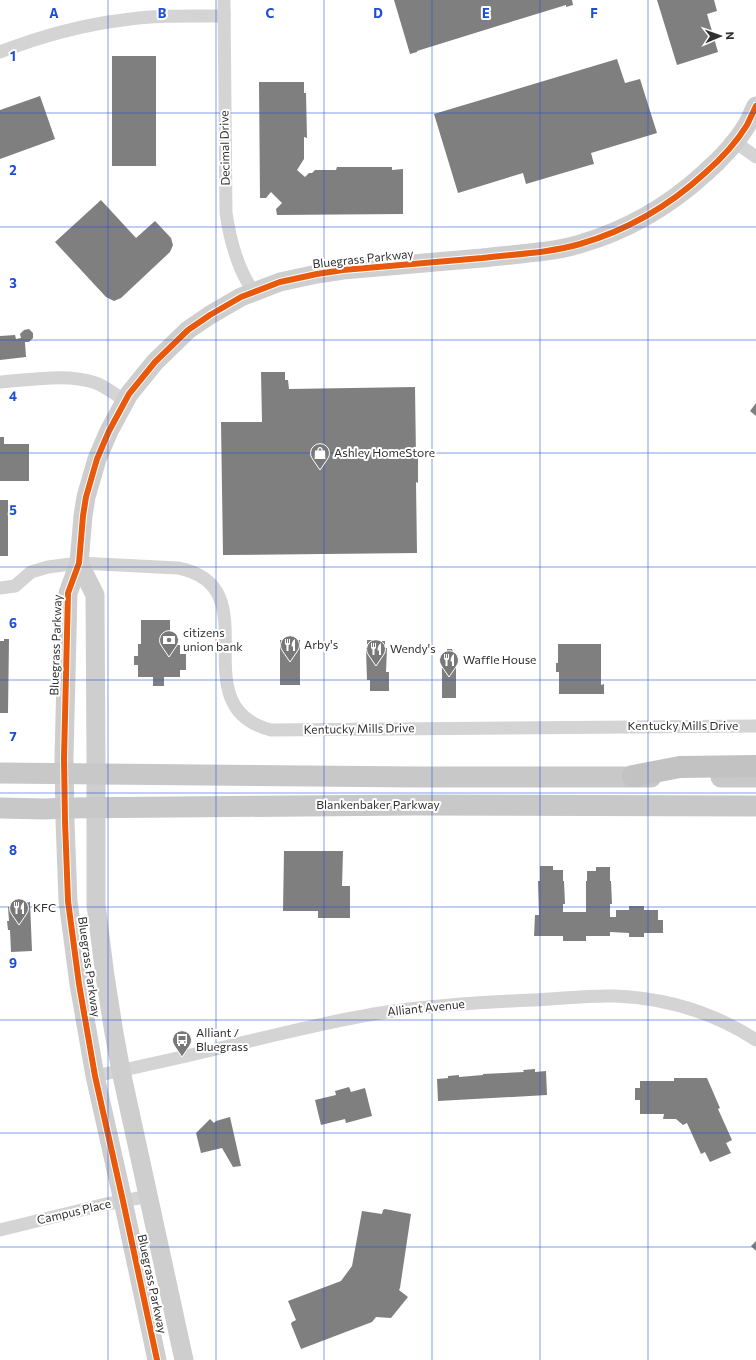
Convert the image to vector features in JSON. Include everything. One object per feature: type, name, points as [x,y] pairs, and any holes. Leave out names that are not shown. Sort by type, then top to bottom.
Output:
[{"type":"highway","points":[[633,776],[680,767],[756,766]]},
{"type":"main road","points":[[0,773],[418,777],[756,777]]},
{"type":"main road","name":"Blankenbaker Parkway","points":[[0,808],[46,809],[414,805],[756,806]]},
{"type":"street","name":"Decimal Drive","points":[[224,0],[226,213],[239,266],[246,281],[253,291]]},
{"type":"street","points":[[0,52],[46,36],[92,25],[123,20],[155,17],[224,16]]},
{"type":"street","name":"Bluegrass Parkway","points":[[157,1360],[123,1201],[94,1076],[79,984],[68,901],[64,773],[68,593],[79,563],[84,510],[97,459],[108,430],[129,394],[155,362],[188,330],[210,315],[253,291],[280,282],[343,270],[538,252],[579,244],[625,227],[647,216],[691,186],[717,163],[735,142],[746,126],[756,106]]},
{"type":"street","points":[[735,142],[756,157]]},
{"type":"street","points":[[0,382],[65,377],[80,379],[97,384],[126,401]]},
{"type":"street","name":"Bluegrass Parkway","points":[[79,563],[94,596],[96,905],[107,990],[121,1071],[184,1360]]},
{"type":"street","name":"Kentucky Mills Drive","points":[[0,588],[15,586],[31,572],[79,563],[178,568],[197,574],[209,582],[215,590],[220,600],[225,619],[226,685],[229,696],[237,709],[251,722],[270,730],[756,726]]},
{"type":"street","name":"Alliant Avenue","points":[[94,1076],[335,1021],[388,1012],[483,1002],[613,996],[638,997],[692,1008],[718,1019],[756,1040]]},
{"type":"street","name":"Campus Place","points":[[0,1230],[149,1196]]},
{"type":"building","points":[[394,0],[572,0],[573,5],[566,7],[566,5],[410,54]]},
{"type":"building","points":[[657,0],[714,0],[717,11],[707,14],[718,52],[677,65]]},
{"type":"building","points":[[112,56],[156,56],[156,166],[112,166]]},
{"type":"building","points":[[617,59],[625,83],[640,79],[657,133],[591,153],[594,164],[526,184],[523,173],[458,193],[434,114]]},
{"type":"building","points":[[259,82],[304,82],[304,93],[306,93],[307,138],[304,137],[304,159],[297,170],[305,177],[315,170],[336,170],[337,167],[392,167],[392,170],[403,169],[403,214],[277,215],[276,209],[282,203],[271,192],[266,198],[260,198]]},
{"type":"building","points":[[40,96],[55,139],[0,159],[0,110]]},
{"type":"building","points":[[101,200],[136,238],[155,221],[171,238],[173,245],[170,252],[121,298],[114,301],[106,297],[55,242]]},
{"type":"building","points":[[29,329],[33,333],[33,338],[29,342],[25,342],[26,357],[0,360],[0,336],[15,335],[16,339],[21,338],[20,334],[24,330]]},
{"type":"building","name":"Ashley HomeStore","points":[[261,372],[285,372],[285,380],[288,380],[289,389],[415,387],[416,457],[418,457],[418,483],[416,482],[417,553],[223,555],[221,422],[262,422]]},
{"type":"building","points":[[756,403],[756,416],[750,411]]},
{"type":"building","points":[[0,437],[4,437],[4,444],[29,444],[29,481],[0,481]]},
{"type":"building","points":[[0,500],[8,500],[8,556],[0,556]]},
{"type":"building","points":[[141,620],[170,620],[170,645],[180,645],[180,654],[186,654],[186,670],[180,670],[180,677],[164,677],[164,686],[153,686],[153,677],[138,677],[138,665],[134,665],[134,656],[138,656],[138,644],[141,644]]},
{"type":"building","points":[[4,639],[9,639],[8,713],[0,713],[0,641],[4,641]]},
{"type":"building","name":"Arby's","points":[[280,640],[300,640],[300,685],[280,685]]},
{"type":"building","points":[[367,640],[375,640],[375,644],[367,644]]},
{"type":"building","name":"Wendy's","points":[[376,641],[385,641],[385,648],[387,648],[386,672],[389,672],[389,691],[370,691],[370,680],[367,680],[366,648],[377,648]]},
{"type":"building","points":[[558,644],[601,644],[601,685],[604,684],[604,694],[559,694],[559,672],[556,672],[556,663],[558,663]]},
{"type":"building","name":"Waffle House","points":[[447,649],[452,649],[453,653],[456,653],[456,698],[442,698],[442,656],[447,656]]},
{"type":"building","points":[[284,851],[343,851],[342,886],[350,886],[350,918],[318,918],[318,911],[283,911]]},
{"type":"building","points":[[540,866],[553,866],[553,870],[563,870],[565,904],[563,904],[563,912],[586,912],[587,871],[596,871],[596,867],[610,867],[612,904],[610,904],[610,917],[616,917],[616,910],[629,910],[629,906],[644,906],[644,910],[658,910],[658,920],[663,920],[663,933],[644,933],[644,937],[629,937],[629,933],[610,932],[610,936],[586,936],[586,941],[563,941],[563,936],[534,936],[535,915],[539,915],[538,881],[540,881]]},
{"type":"building","name":"KFC","points":[[30,902],[32,951],[11,952],[10,930],[8,930],[7,921],[9,921],[8,907],[24,906],[24,903]]},
{"type":"building","points":[[535,1069],[535,1072],[546,1071],[547,1095],[438,1101],[437,1079],[459,1075],[459,1077],[524,1072],[523,1070]]},
{"type":"building","points":[[674,1078],[707,1078],[720,1108],[718,1109],[732,1140],[726,1143],[731,1153],[710,1162],[705,1152],[701,1154],[687,1123],[683,1125],[676,1119],[663,1119],[664,1114],[640,1114],[640,1100],[635,1100],[635,1088],[640,1088],[640,1081],[674,1081]]},
{"type":"building","points":[[349,1087],[351,1092],[365,1088],[372,1116],[346,1123],[345,1119],[321,1125],[315,1100],[336,1095],[335,1091]]},
{"type":"building","points":[[230,1117],[241,1166],[233,1167],[222,1148],[201,1153],[196,1133],[210,1119],[214,1123]]},
{"type":"building","points":[[385,1209],[411,1214],[399,1290],[408,1297],[391,1318],[376,1317],[372,1322],[301,1349],[291,1324],[296,1320],[288,1301],[341,1281],[352,1266],[362,1211],[382,1214],[383,1210]]},
{"type":"building","points":[[756,1241],[756,1251],[751,1246]]},
{"type":"cycle path","points":[[157,1360],[95,1076],[79,984],[68,901],[64,758],[68,593],[79,563],[86,497],[97,459],[109,431],[129,394],[155,362],[188,330],[241,297],[280,282],[317,274],[343,270],[544,251],[580,244],[615,232],[647,216],[677,196],[717,162],[743,132],[756,106]]},
{"type":"place","name":"Ashley HomeStore","points":[[320,470]]},
{"type":"place","name":"citizens union bank","points":[[169,657]]},
{"type":"place","name":"Arby's","points":[[290,662]]},
{"type":"place","name":"Wendy's","points":[[376,666]]},
{"type":"place","name":"Waffle House","points":[[449,677]]},
{"type":"place","name":"KFC","points":[[19,925]]},
{"type":"place","name":"Alliant / Bluegrass","points":[[182,1057]]}]
